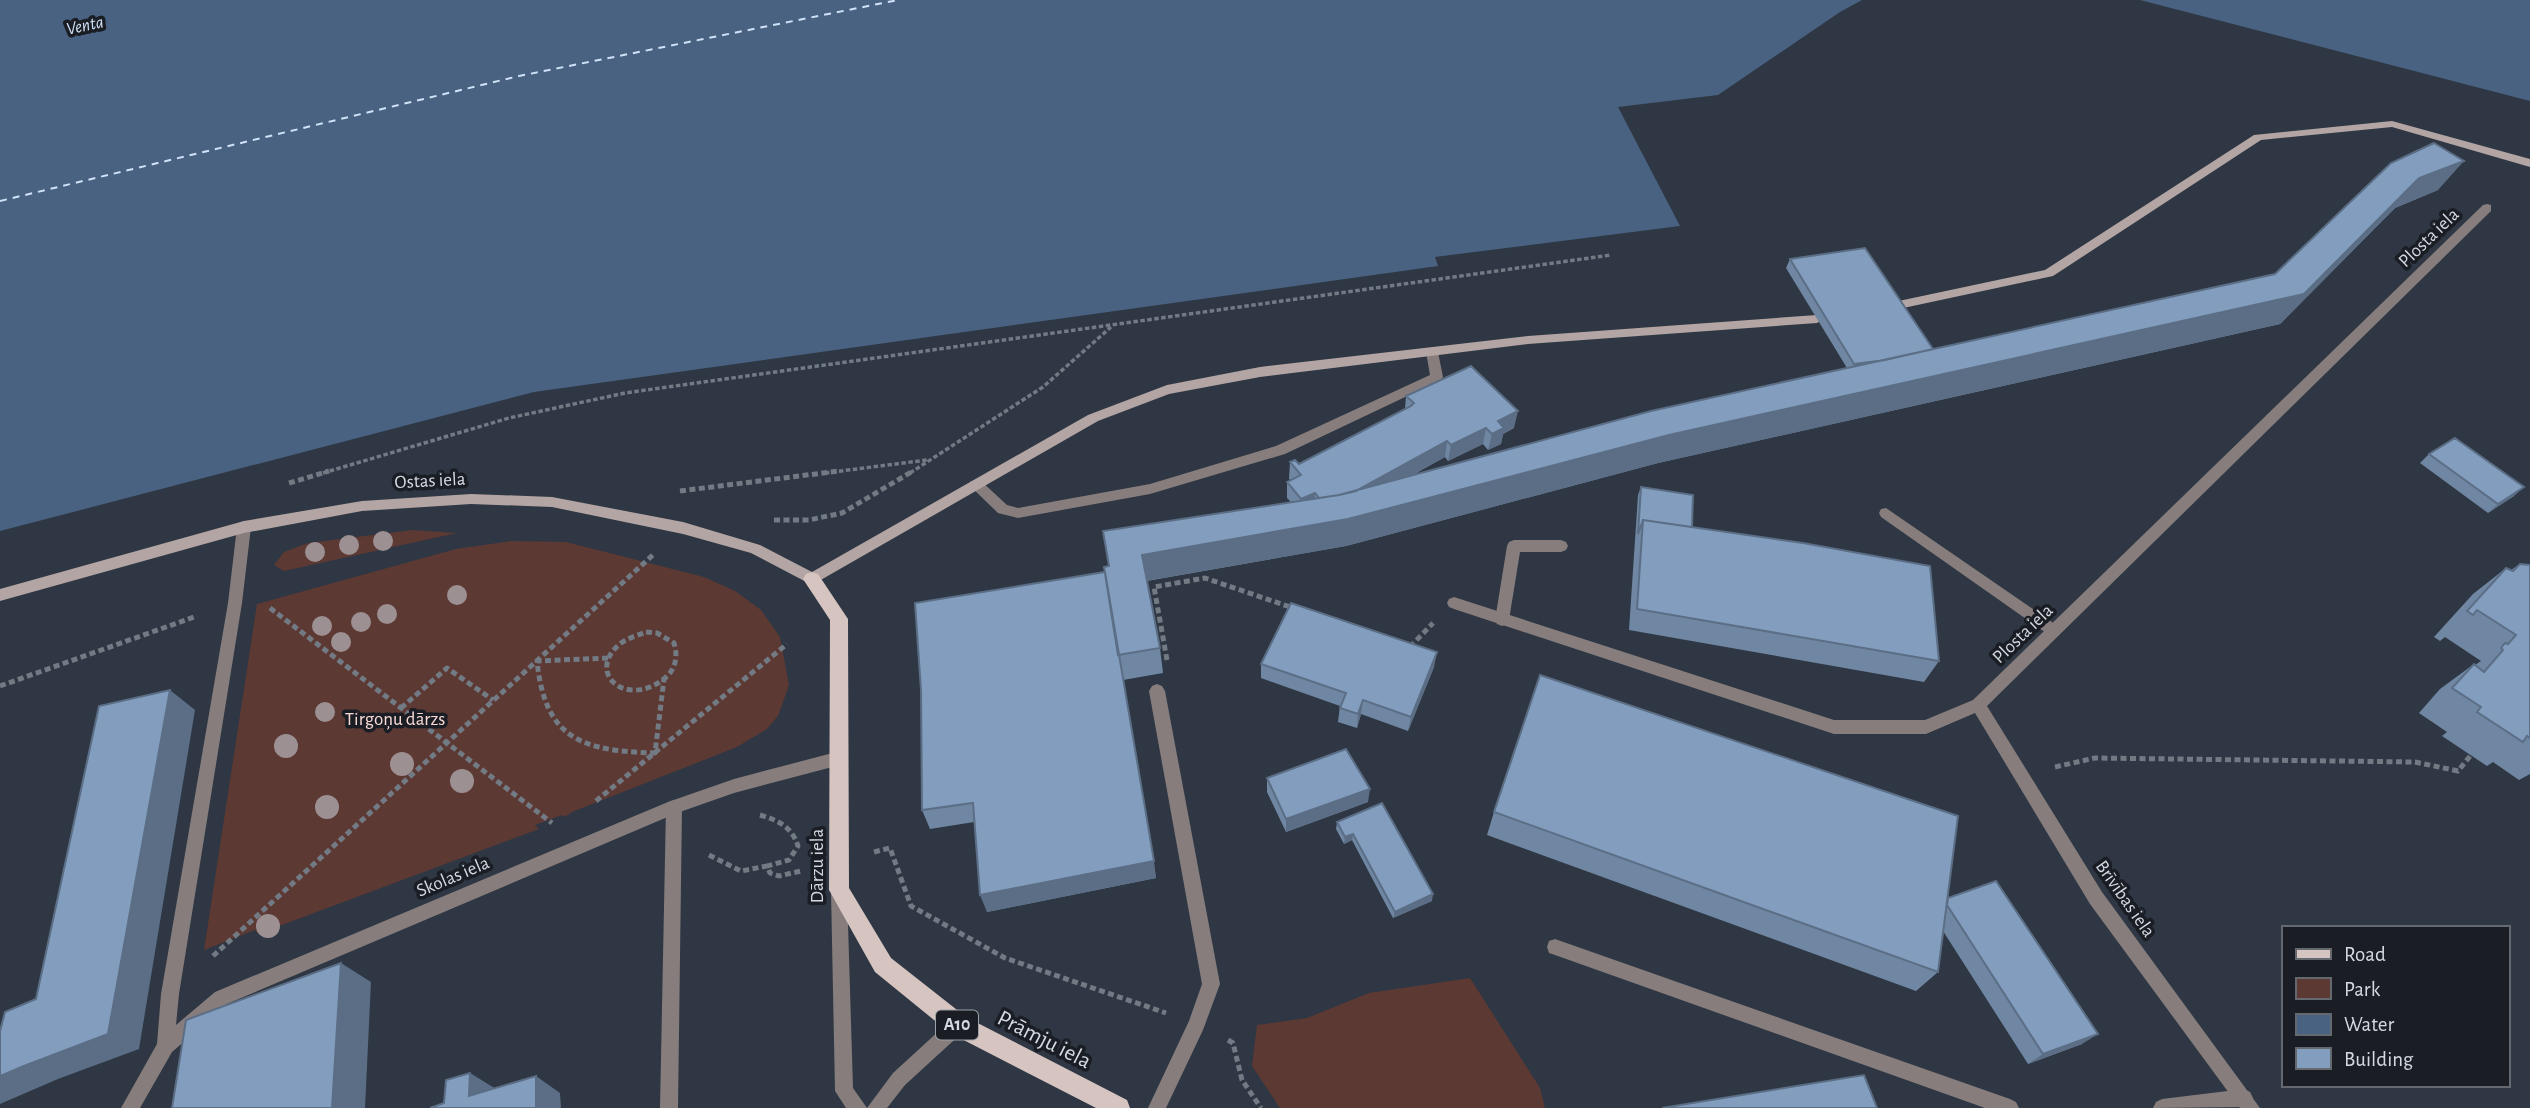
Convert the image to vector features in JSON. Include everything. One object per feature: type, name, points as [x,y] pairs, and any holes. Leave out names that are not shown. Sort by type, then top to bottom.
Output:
[{"type":"main road","name":"Ostas iela","points":[[813,579],[839,619]]},
{"type":"main road","name":"Dārzu iela","points":[[839,619],[839,890]]},
{"type":"main road","name":"Prāmju iela","points":[[839,890],[883,965],[958,1025],[1119,1108]]},
{"type":"street","points":[[1894,306],[2049,273],[2258,136],[2392,124],[2530,163]]},
{"type":"street","name":"Plosta iela","points":[[1454,603],[1834,727],[1926,727],[1978,705],[2487,208]]},
{"type":"street","points":[[813,579],[1093,418],[1167,390],[1259,372],[1528,340],[1817,319]]},
{"type":"street","points":[[976,485],[1003,509],[1018,513],[1150,489],[1280,450],[1437,377],[1432,352]]},
{"type":"street","name":"Ostas iela","points":[[0,595],[244,527],[362,506],[471,499],[552,502],[683,528],[755,549],[813,579]]},
{"type":"street","points":[[1886,513],[2054,631]]},
{"type":"street","points":[[166,1046],[170,995],[235,603],[244,527]]},
{"type":"street","points":[[1502,620],[1514,546],[1561,546]]},
{"type":"street","points":[[1157,691],[1211,984],[1197,1024],[1157,1108]]},
{"type":"street","name":"Brīvības iela","points":[[1978,705],[2096,898],[2248,1103]]},
{"type":"street","name":"Skolas iela","points":[[130,1108],[166,1046],[221,998],[674,807],[734,786],[841,758]]},
{"type":"street","points":[[669,1108],[674,807]]},
{"type":"street","name":"Dārzu iela","points":[[839,890],[844,1091],[858,1108]]},
{"type":"street","points":[[1555,947],[2010,1108]]},
{"type":"street","points":[[876,1108],[899,1079],[958,1025]]},
{"type":"street","points":[[2162,1108],[2248,1103]]},
{"type":"path","points":[[281,486],[509,418],[625,393],[1611,255]]},
{"type":"path","points":[[763,517],[809,520],[842,513],[932,460],[1043,387],[1111,327]]},
{"type":"path","points":[[680,491],[932,460]]},
{"type":"path","points":[[170,995],[683,528]]},
{"type":"path","points":[[1157,691],[1172,683],[1154,587],[1205,578],[1294,608]]},
{"type":"path","points":[[0,685],[235,603],[268,606],[557,827]]},
{"type":"path","points":[[1396,643],[1409,648],[1454,603]]},
{"type":"path","points":[[657,633],[674,643],[677,651],[677,661],[664,679],[639,691],[625,691],[615,687],[608,679],[605,669],[608,658],[614,649],[634,635],[657,633]]},
{"type":"path","points":[[593,803],[787,644]]},
{"type":"path","points":[[537,661],[608,658]]},
{"type":"path","points":[[537,661],[538,686],[546,711],[563,730],[599,748],[620,752],[655,752]]},
{"type":"path","points":[[401,708],[447,668],[494,700]]},
{"type":"path","points":[[655,752],[664,679]]},
{"type":"path","points":[[2095,758],[2415,762],[2458,771],[2471,755]]},
{"type":"path","points":[[704,849],[711,858],[741,871],[789,860],[799,846],[796,835],[774,818],[743,812],[734,786]]},
{"type":"path","points":[[766,866],[770,873],[779,876],[890,848],[911,906],[1005,958],[1197,1024],[1233,1043],[1241,1080],[1261,1108]]},
{"type":"green space","points":[[413,530],[457,533],[284,571],[274,565],[284,552],[308,543]]},
{"type":"green space","name":"Tirgoņu dārzs","points":[[512,541],[566,542],[704,577],[735,591],[761,610],[780,637],[789,685],[778,716],[767,729],[737,747],[565,817],[562,815],[535,825],[539,829],[258,934],[255,930],[204,950],[257,604],[456,549]]},
{"type":"green space","points":[[1470,978],[1540,1088],[1545,1108],[1280,1108],[1252,1066],[1257,1025],[1307,1018],[1369,993]]},
{"type":"water","name":"Venta","points":[[0,0],[1862,0],[1718,95],[1618,107],[1680,226],[1435,257],[1438,266],[534,392],[0,531]]},
{"type":"water","points":[[2140,0],[2530,0],[2530,101]]},
{"type":"building","points":[[2434,143],[2464,161],[2419,178],[2304,294],[1669,435],[1348,519],[1142,555],[1160,648],[1118,655],[1104,567],[1109,566],[1103,531],[1339,495],[1651,411],[2275,274],[2391,163]]},
{"type":"building","points":[[1865,248],[1933,349],[1854,364],[1790,259]]},
{"type":"building","points":[[1471,366],[1518,411],[1498,421],[1504,428],[1492,434],[1486,428],[1451,445],[1447,441],[1356,491],[1319,498],[1315,493],[1301,499],[1287,482],[1301,475],[1290,462],[1295,460],[1299,464],[1411,406],[1414,403],[1406,396]]},
{"type":"building","points":[[2455,438],[2524,487],[2498,504],[2429,454]]},
{"type":"building","points":[[1641,487],[1693,495],[1692,527],[1643,520],[1638,534]]},
{"type":"building","points":[[1643,520],[1803,543],[1930,566],[1939,661],[1637,609]]},
{"type":"building","points":[[2520,564],[2530,565],[2530,738],[2527,736],[2523,742],[2477,712],[2481,707],[2452,688],[2474,664],[2484,672],[2503,650],[2501,648],[2505,643],[2508,644],[2516,635],[2477,610],[2473,615],[2467,611],[2506,568],[2513,571]]},
{"type":"building","points":[[1105,572],[1154,861],[980,895],[973,803],[922,810],[921,690],[915,603]]},
{"type":"building","points":[[1291,603],[1437,652],[1411,717],[1363,700],[1358,714],[1340,708],[1346,693],[1261,664]]},
{"type":"building","points":[[1540,675],[1958,816],[1938,972],[1494,812]]},
{"type":"building","points":[[170,690],[108,1034],[0,1076],[0,1031],[5,1012],[36,999],[99,706]]},
{"type":"building","points":[[1346,749],[1370,789],[1286,819],[1267,778]]},
{"type":"building","points":[[1382,803],[1433,894],[1395,912],[1353,834],[1345,837],[1337,822]]},
{"type":"building","points":[[1996,881],[2098,1034],[2043,1054],[1947,905],[1948,898]]},
{"type":"building","points":[[341,963],[332,1108],[172,1108],[186,1020]]},
{"type":"building","points":[[470,1073],[469,1096],[536,1076],[536,1108],[430,1108],[444,1103],[446,1080]]},
{"type":"building","points":[[1864,1075],[1877,1108],[1662,1108]]},
{"type":"ferry route","points":[[0,201],[519,76],[898,0]]}]
